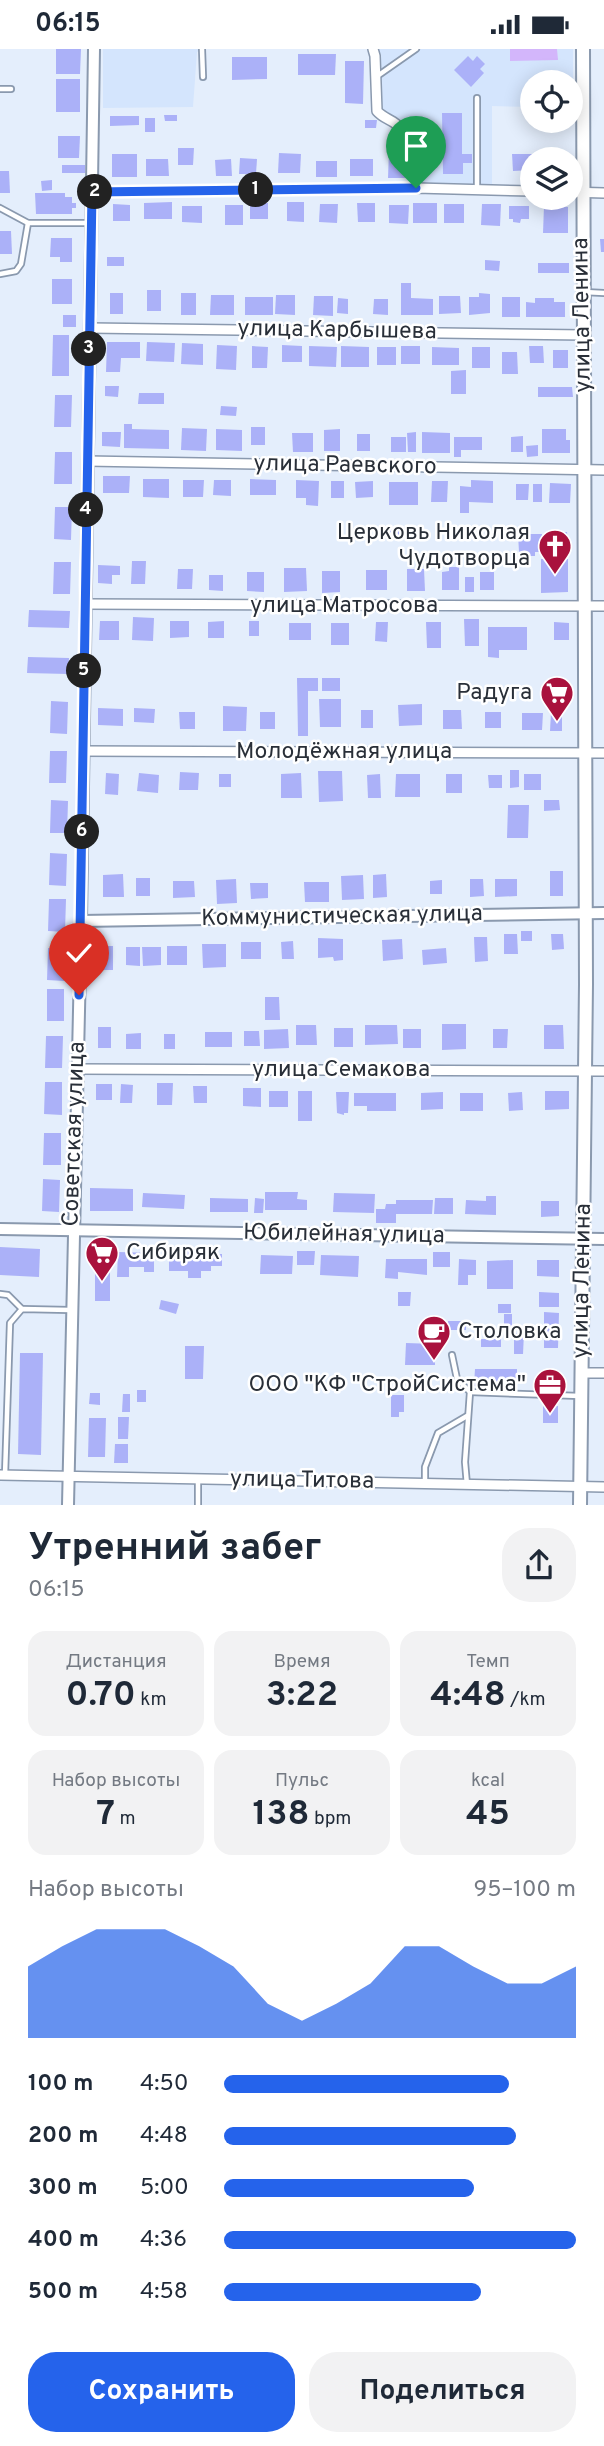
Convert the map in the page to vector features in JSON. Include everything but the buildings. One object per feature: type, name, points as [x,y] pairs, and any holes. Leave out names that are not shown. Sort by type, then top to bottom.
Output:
[{"type":"main road","name":"улица Ленина","points":[[578,147],[583,49]]},
{"type":"main road","name":"улица Ленина","points":[[577,210],[584,335],[586,608],[584,1239],[580,1504]]},
{"type":"street","name":"Советская улица","points":[[68,1504],[81,921],[94,49]]},
{"type":"street","points":[[373,49],[377,111],[395,123],[408,141],[412,149],[416,188]]},
{"type":"street","points":[[92,192],[416,188],[520,191]]},
{"type":"street","points":[[583,192],[604,193]]},
{"type":"street","name":"улица Карбышева","points":[[90,328],[584,335]]},
{"type":"street","name":"улица Раевского","points":[[87,461],[604,470]]},
{"type":"street","name":"улица Матросова","points":[[85,604],[604,607]]},
{"type":"street","name":"Молодёжная улица","points":[[83,751],[604,753]]},
{"type":"street","name":"Коммунистическая улица","points":[[81,921],[604,913]]},
{"type":"street","name":"улица Семакова","points":[[77,1069],[604,1071]]},
{"type":"street","name":"Юбилейная улица","points":[[1,1228],[604,1239]]},
{"type":"street","points":[[582,1373],[604,1373]]},
{"type":"street","name":"улица Титова","points":[[3,1475],[604,1487]]},
{"type":"lane","points":[[202,49],[202,77]]},
{"type":"lane","points":[[376,77],[416,49]]},
{"type":"lane","points":[[0,89],[12,89]]},
{"type":"lane","points":[[477,98],[477,190]]},
{"type":"lane","points":[[0,208],[28,223],[91,223]]},
{"type":"lane","points":[[0,274],[16,271],[21,264],[28,223]]},
{"type":"lane","points":[[583,292],[604,293]]},
{"type":"lane","points":[[0,1294],[8,1295],[22,1310],[71,1310]]},
{"type":"lane","points":[[3,1475],[10,1323],[22,1310]]},
{"type":"lane","points":[[453,1355],[457,1379],[470,1392],[581,1395]]},
{"type":"lane","points":[[467,1485],[465,1462],[470,1392]]},
{"type":"lane","points":[[425,1484],[425,1467],[438,1433],[468,1416]]},
{"type":"lane","points":[[198,1478],[198,1504]]},
{"type":"shaded area","points":[[103,49],[201,49],[197,52],[193,107],[103,108]]},
{"type":"shaded area","points":[[373,49],[573,49],[573,70],[520,70],[520,107],[492,106],[492,190],[416,188],[408,141],[381,116]]},
{"type":"shaded area","points":[[510,49],[557,49],[558,60],[510,61]]},
{"type":"place","name":"Церковь Николая Чудотворца","points":[[555,576]]},
{"type":"place","name":"Радуга","points":[[557,723]]},
{"type":"place","name":"Сибиряк","points":[[102,1283]]},
{"type":"place","name":"Столовка","points":[[434,1362]]},
{"type":"place","name":"ООО \"КФ \"СтройСистема\"","points":[[550,1415]]},
{"type":"route","points":[[79,995],[92,192],[416,188]]}]
